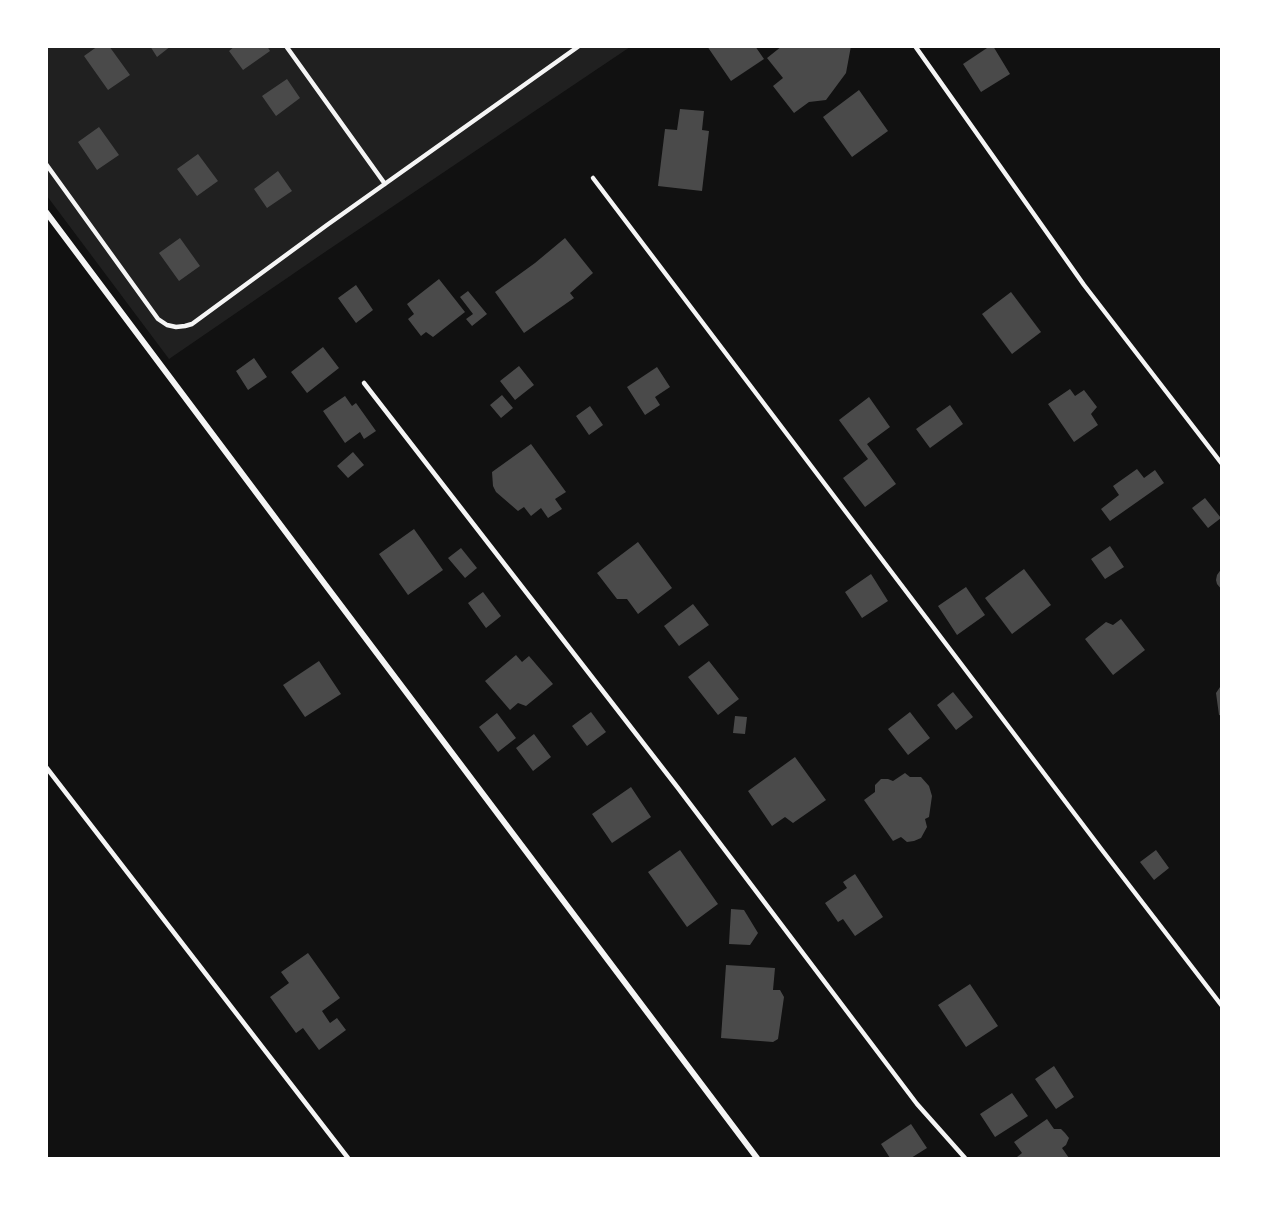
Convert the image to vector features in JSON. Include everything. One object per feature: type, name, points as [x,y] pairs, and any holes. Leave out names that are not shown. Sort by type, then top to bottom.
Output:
[{"type":"street","points":[[46,212],[757,1158]]},
{"type":"lane","points":[[286,46],[385,184]]},
{"type":"lane","points":[[46,164],[158,319],[167,325],[185,326],[192,324],[579,46]]},
{"type":"lane","points":[[915,46],[1084,285],[1221,464]]},
{"type":"lane","points":[[593,178],[1221,1006]]},
{"type":"lane","points":[[364,383],[678,788],[917,1104],[965,1158]]},
{"type":"lane","points":[[46,767],[348,1158]]},
{"type":"shaded area","points":[[46,47],[630,47],[169,359],[47,196]]},
{"type":"building","points":[[98,46],[109,46],[130,75],[108,90],[84,56]]},
{"type":"building","points":[[150,46],[171,46],[157,57]]},
{"type":"building","points":[[235,46],[267,46],[270,51],[243,70],[229,51]]},
{"type":"building","points":[[707,46],[755,46],[764,59],[731,81]]},
{"type":"building","points":[[782,46],[851,46],[846,73],[826,100],[809,102],[794,113],[773,86],[783,78],[767,58]]},
{"type":"building","points":[[993,46],[1010,74],[981,92],[963,64]]},
{"type":"building","points":[[287,79],[300,98],[276,116],[262,96]]},
{"type":"building","points":[[859,90],[888,131],[852,157],[823,117]]},
{"type":"building","points":[[680,109],[704,111],[702,130],[709,131],[702,191],[658,186],[665,129],[677,130]]},
{"type":"building","points":[[99,127],[119,155],[97,170],[78,142]]},
{"type":"building","points":[[198,154],[218,181],[197,196],[177,169]]},
{"type":"building","points":[[278,171],[292,191],[267,208],[254,189]]},
{"type":"building","points":[[180,238],[200,266],[179,281],[159,253]]},
{"type":"building","points":[[565,238],[593,273],[570,293],[574,298],[524,333],[495,292]]},
{"type":"building","points":[[439,279],[465,312],[433,337],[426,332],[421,336],[408,319],[414,314],[407,304]]},
{"type":"building","points":[[356,285],[373,310],[356,323],[338,298]]},
{"type":"building","points":[[468,291],[487,314],[472,326],[466,319],[473,314],[460,297]]},
{"type":"building","points":[[1011,292],[1041,332],[1012,354],[982,314]]},
{"type":"building","points":[[323,347],[339,368],[307,393],[291,372]]},
{"type":"building","points":[[254,358],[267,377],[248,390],[236,371]]},
{"type":"building","points":[[519,366],[534,385],[515,400],[500,381]]},
{"type":"building","points":[[657,367],[670,387],[655,397],[660,405],[645,415],[627,387]]},
{"type":"building","points":[[1070,389],[1075,396],[1084,390],[1097,407],[1091,414],[1098,425],[1074,442],[1048,404]]},
{"type":"building","points":[[502,395],[513,408],[501,418],[490,405]]},
{"type":"building","points":[[345,396],[352,406],[356,403],[376,431],[364,439],[360,432],[345,443],[323,411]]},
{"type":"building","points":[[869,397],[890,427],[867,444],[896,484],[865,507],[843,478],[868,459],[839,420]]},
{"type":"building","points":[[950,405],[963,424],[930,448],[916,429]]},
{"type":"building","points":[[590,406],[603,425],[589,435],[576,416]]},
{"type":"building","points":[[531,444],[566,492],[555,499],[562,509],[548,518],[541,508],[531,516],[524,507],[518,511],[496,492],[493,486],[492,472]]},
{"type":"building","points":[[353,452],[364,465],[348,478],[337,466]]},
{"type":"building","points":[[1137,469],[1144,478],[1155,470],[1164,483],[1110,521],[1101,509],[1119,495],[1113,486]]},
{"type":"building","points":[[1205,498],[1221,518],[1208,528],[1192,508]]},
{"type":"building","points":[[414,529],[443,570],[408,595],[379,554]]},
{"type":"building","points":[[638,542],[672,588],[638,614],[627,599],[617,599],[597,573]]},
{"type":"building","points":[[1110,546],[1124,567],[1105,579],[1091,559]]},
{"type":"building","points":[[461,548],[477,568],[465,578],[448,558]]},
{"type":"building","points":[[1222,568],[1222,590],[1216,580]]},
{"type":"building","points":[[1024,569],[1051,605],[1012,634],[985,598]]},
{"type":"building","points":[[871,574],[888,601],[862,618],[845,592]]},
{"type":"building","points":[[966,587],[985,615],[957,635],[938,606]]},
{"type":"building","points":[[483,592],[501,616],[486,628],[468,603]]},
{"type":"building","points":[[693,604],[709,625],[679,646],[664,626]]},
{"type":"building","points":[[1121,619],[1145,650],[1113,675],[1085,639],[1106,622],[1113,625]]},
{"type":"building","points":[[516,655],[522,662],[529,656],[553,684],[526,706],[518,703],[510,710],[485,681]]},
{"type":"building","points":[[319,661],[341,694],[305,717],[283,685]]},
{"type":"building","points":[[709,661],[739,699],[718,715],[688,677]]},
{"type":"building","points":[[1222,684],[1222,716],[1219,715],[1216,693]]},
{"type":"building","points":[[953,692],[973,717],[956,730],[937,705]]},
{"type":"building","points":[[591,712],[606,732],[587,746],[572,726]]},
{"type":"building","points":[[910,712],[930,738],[908,755],[888,729]]},
{"type":"building","points":[[497,713],[516,738],[498,752],[479,727]]},
{"type":"building","points":[[735,716],[747,717],[745,734],[733,733]]},
{"type":"building","points":[[534,734],[551,757],[533,771],[516,748]]},
{"type":"building","points":[[795,757],[826,800],[793,823],[785,817],[772,826],[748,791]]},
{"type":"building","points":[[905,773],[910,777],[921,777],[929,786],[932,796],[929,817],[925,819],[927,827],[921,838],[907,842],[901,837],[893,841],[864,800],[875,792],[875,785],[881,779],[893,781]]},
{"type":"building","points":[[631,787],[651,817],[612,843],[592,814]]},
{"type":"building","points":[[680,850],[718,904],[687,927],[648,872]]},
{"type":"building","points":[[1156,850],[1169,868],[1154,880],[1140,862]]},
{"type":"building","points":[[855,874],[883,917],[855,936],[843,919],[838,922],[825,903],[847,888],[843,882]]},
{"type":"building","points":[[731,909],[744,910],[758,933],[750,945],[729,944]]},
{"type":"building","points":[[308,953],[340,998],[322,1011],[330,1023],[337,1018],[346,1030],[319,1050],[303,1028],[296,1033],[270,997],[289,983],[281,972]]},
{"type":"building","points":[[726,965],[775,968],[773,990],[780,990],[784,997],[778,1039],[773,1042],[721,1038]]},
{"type":"building","points":[[970,984],[998,1026],[966,1047],[938,1005]]},
{"type":"building","points":[[1054,1066],[1074,1097],[1056,1109],[1035,1079]]},
{"type":"building","points":[[1012,1093],[1028,1116],[995,1137],[980,1114]]},
{"type":"building","points":[[1047,1119],[1054,1129],[1061,1129],[1069,1138],[1062,1148],[1069,1158],[1018,1158],[1022,1153],[1014,1142]]},
{"type":"building","points":[[911,1124],[927,1148],[911,1158],[890,1158],[881,1144]]}]
